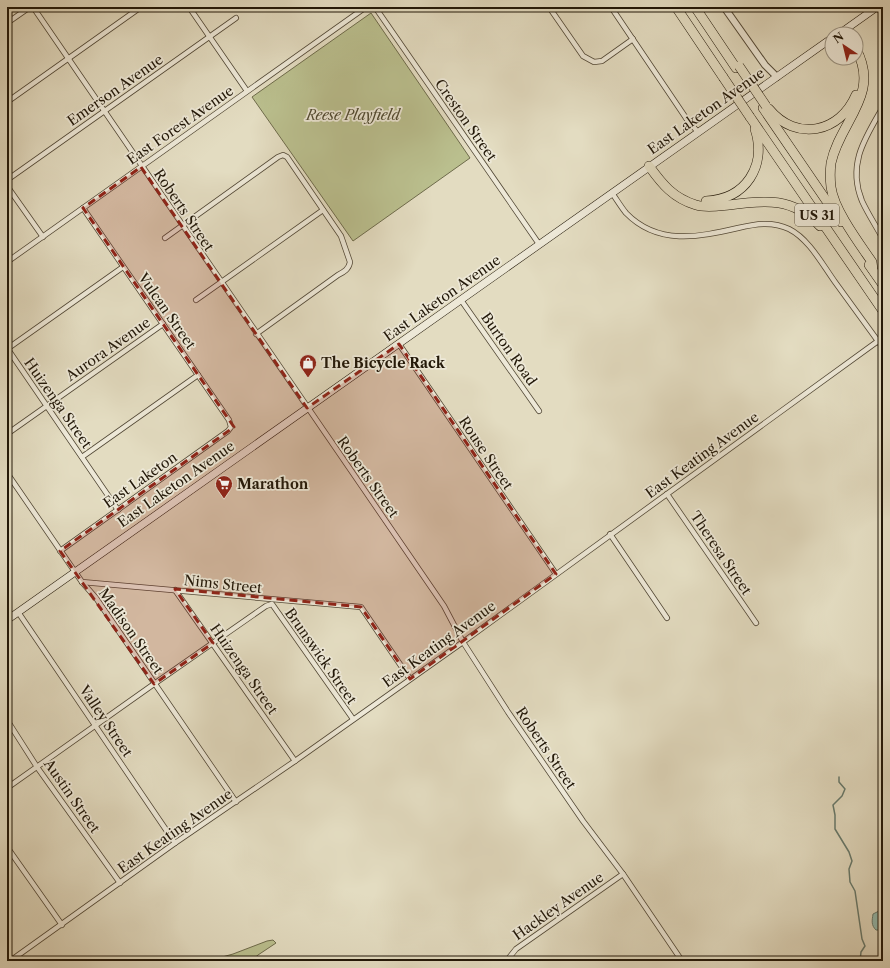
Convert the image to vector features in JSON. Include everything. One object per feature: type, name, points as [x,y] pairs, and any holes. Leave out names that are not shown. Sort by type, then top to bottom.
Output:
[{"type":"highway","name":"US 31","points":[[676,7],[883,312]]},
{"type":"highway","name":"US 31","points":[[695,7],[883,285]]},
{"type":"highway","points":[[764,107],[784,123],[797,128],[814,129],[830,124],[848,110],[857,92],[859,84],[858,66]]},
{"type":"highway","points":[[863,66],[864,74],[862,95],[856,110],[837,146],[831,162],[830,180],[831,189],[835,200],[846,221],[872,262],[873,270]]},
{"type":"highway","points":[[649,166],[670,187],[688,198],[704,202],[714,201],[729,196],[742,188],[752,175],[756,166],[759,140],[751,118]]},
{"type":"highway","points":[[649,166],[661,183],[669,190],[686,201],[697,205],[721,206],[760,201],[773,201],[797,208],[814,219],[830,241],[843,253]]},
{"type":"main road","points":[[851,26],[877,7]]},
{"type":"main road","name":"East Laketon Avenue","points":[[7,620],[824,44]]},
{"type":"street","points":[[7,23],[31,7]]},
{"type":"street","name":"Roberts Street","points":[[31,7],[444,606],[463,642],[539,758],[623,874],[682,961]]},
{"type":"street","points":[[7,102],[141,7]]},
{"type":"street","points":[[189,7],[247,92]]},
{"type":"street","name":"East Forest Avenue","points":[[7,262],[366,7]]},
{"type":"street","name":"Creston Street","points":[[375,7],[539,244]]},
{"type":"street","points":[[549,7],[583,56],[594,62],[602,60],[633,39]]},
{"type":"street","points":[[612,7],[688,121],[698,132]]},
{"type":"street","points":[[724,7],[765,65],[777,77]]},
{"type":"street","points":[[877,7],[883,15]]},
{"type":"street","name":"Emerson Avenue","points":[[7,180],[236,18]]},
{"type":"street","points":[[883,107],[860,150],[856,175],[862,201],[883,239]]},
{"type":"street","points":[[165,238],[278,157],[284,156],[288,159],[341,236],[350,262],[348,269],[256,334]]},
{"type":"street","points":[[7,186],[43,237]]},
{"type":"street","points":[[612,193],[625,212],[632,218],[651,230],[669,235],[683,237],[696,236],[764,224],[780,226],[794,232],[812,251],[883,348]]},
{"type":"street","name":"Vulcan Street","points":[[83,208],[230,422],[231,427]]},
{"type":"street","points":[[196,300],[323,210]]},
{"type":"street","points":[[7,348],[123,267]]},
{"type":"street","name":"Burton Road","points":[[462,300],[539,411]]},
{"type":"street","name":"Aurora Avenue","points":[[7,434],[163,324]]},
{"type":"street","name":"East Keating Avenue","points":[[10,961],[175,843],[236,802],[463,642],[878,341]]},
{"type":"street","name":"Rouse Street","points":[[399,344],[556,574]]},
{"type":"street","name":"Huizenga Street","points":[[7,348],[118,510]]},
{"type":"street","points":[[82,457],[198,375]]},
{"type":"street","name":"East Laketon","points":[[60,551],[228,431],[231,427]]},
{"type":"street","name":"Madison Street","points":[[7,473],[82,582],[96,598],[236,802]]},
{"type":"street","name":"Theresa Street","points":[[667,494],[756,624]]},
{"type":"street","points":[[610,534],[667,618]]},
{"type":"street","name":"Nims Street","points":[[82,582],[361,607],[410,678]]},
{"type":"street","name":"Huizenga Street","points":[[175,590],[295,760]]},
{"type":"street","name":"Brunswick Street","points":[[213,644],[266,606],[272,604],[353,719]]},
{"type":"street","name":"Valley Street","points":[[18,612],[175,843]]},
{"type":"street","points":[[7,788],[95,725],[213,644]]},
{"type":"street","name":"Austin Street","points":[[7,720],[37,767],[120,883]]},
{"type":"street","points":[[7,847],[62,925]]},
{"type":"street","name":"Hackley Avenue","points":[[508,959],[516,949],[623,874]]},
{"type":"highlighted area","points":[[141,167],[307,408],[399,344],[556,574],[410,679],[361,607],[175,589],[213,643],[154,684],[60,551],[234,427],[83,208]]},
{"type":"green space","name":"Reese Playfield","points":[[371,13],[470,158],[353,241],[252,97]]},
{"type":"green space","points":[[273,940],[276,943],[251,961],[208,961],[233,954]]},
{"type":"water","points":[[883,910],[883,930],[876,930],[872,921],[873,914]]},
{"type":"waterway","points":[[839,777],[839,782],[845,789],[842,796],[833,805],[835,829],[849,852],[852,861],[849,869],[850,882],[855,891],[862,939],[865,946],[861,952],[860,961]]},
{"type":"place","name":"The Bicycle Rack","points":[[308,378]]},
{"type":"place","name":"Marathon","points":[[224,499]]}]
